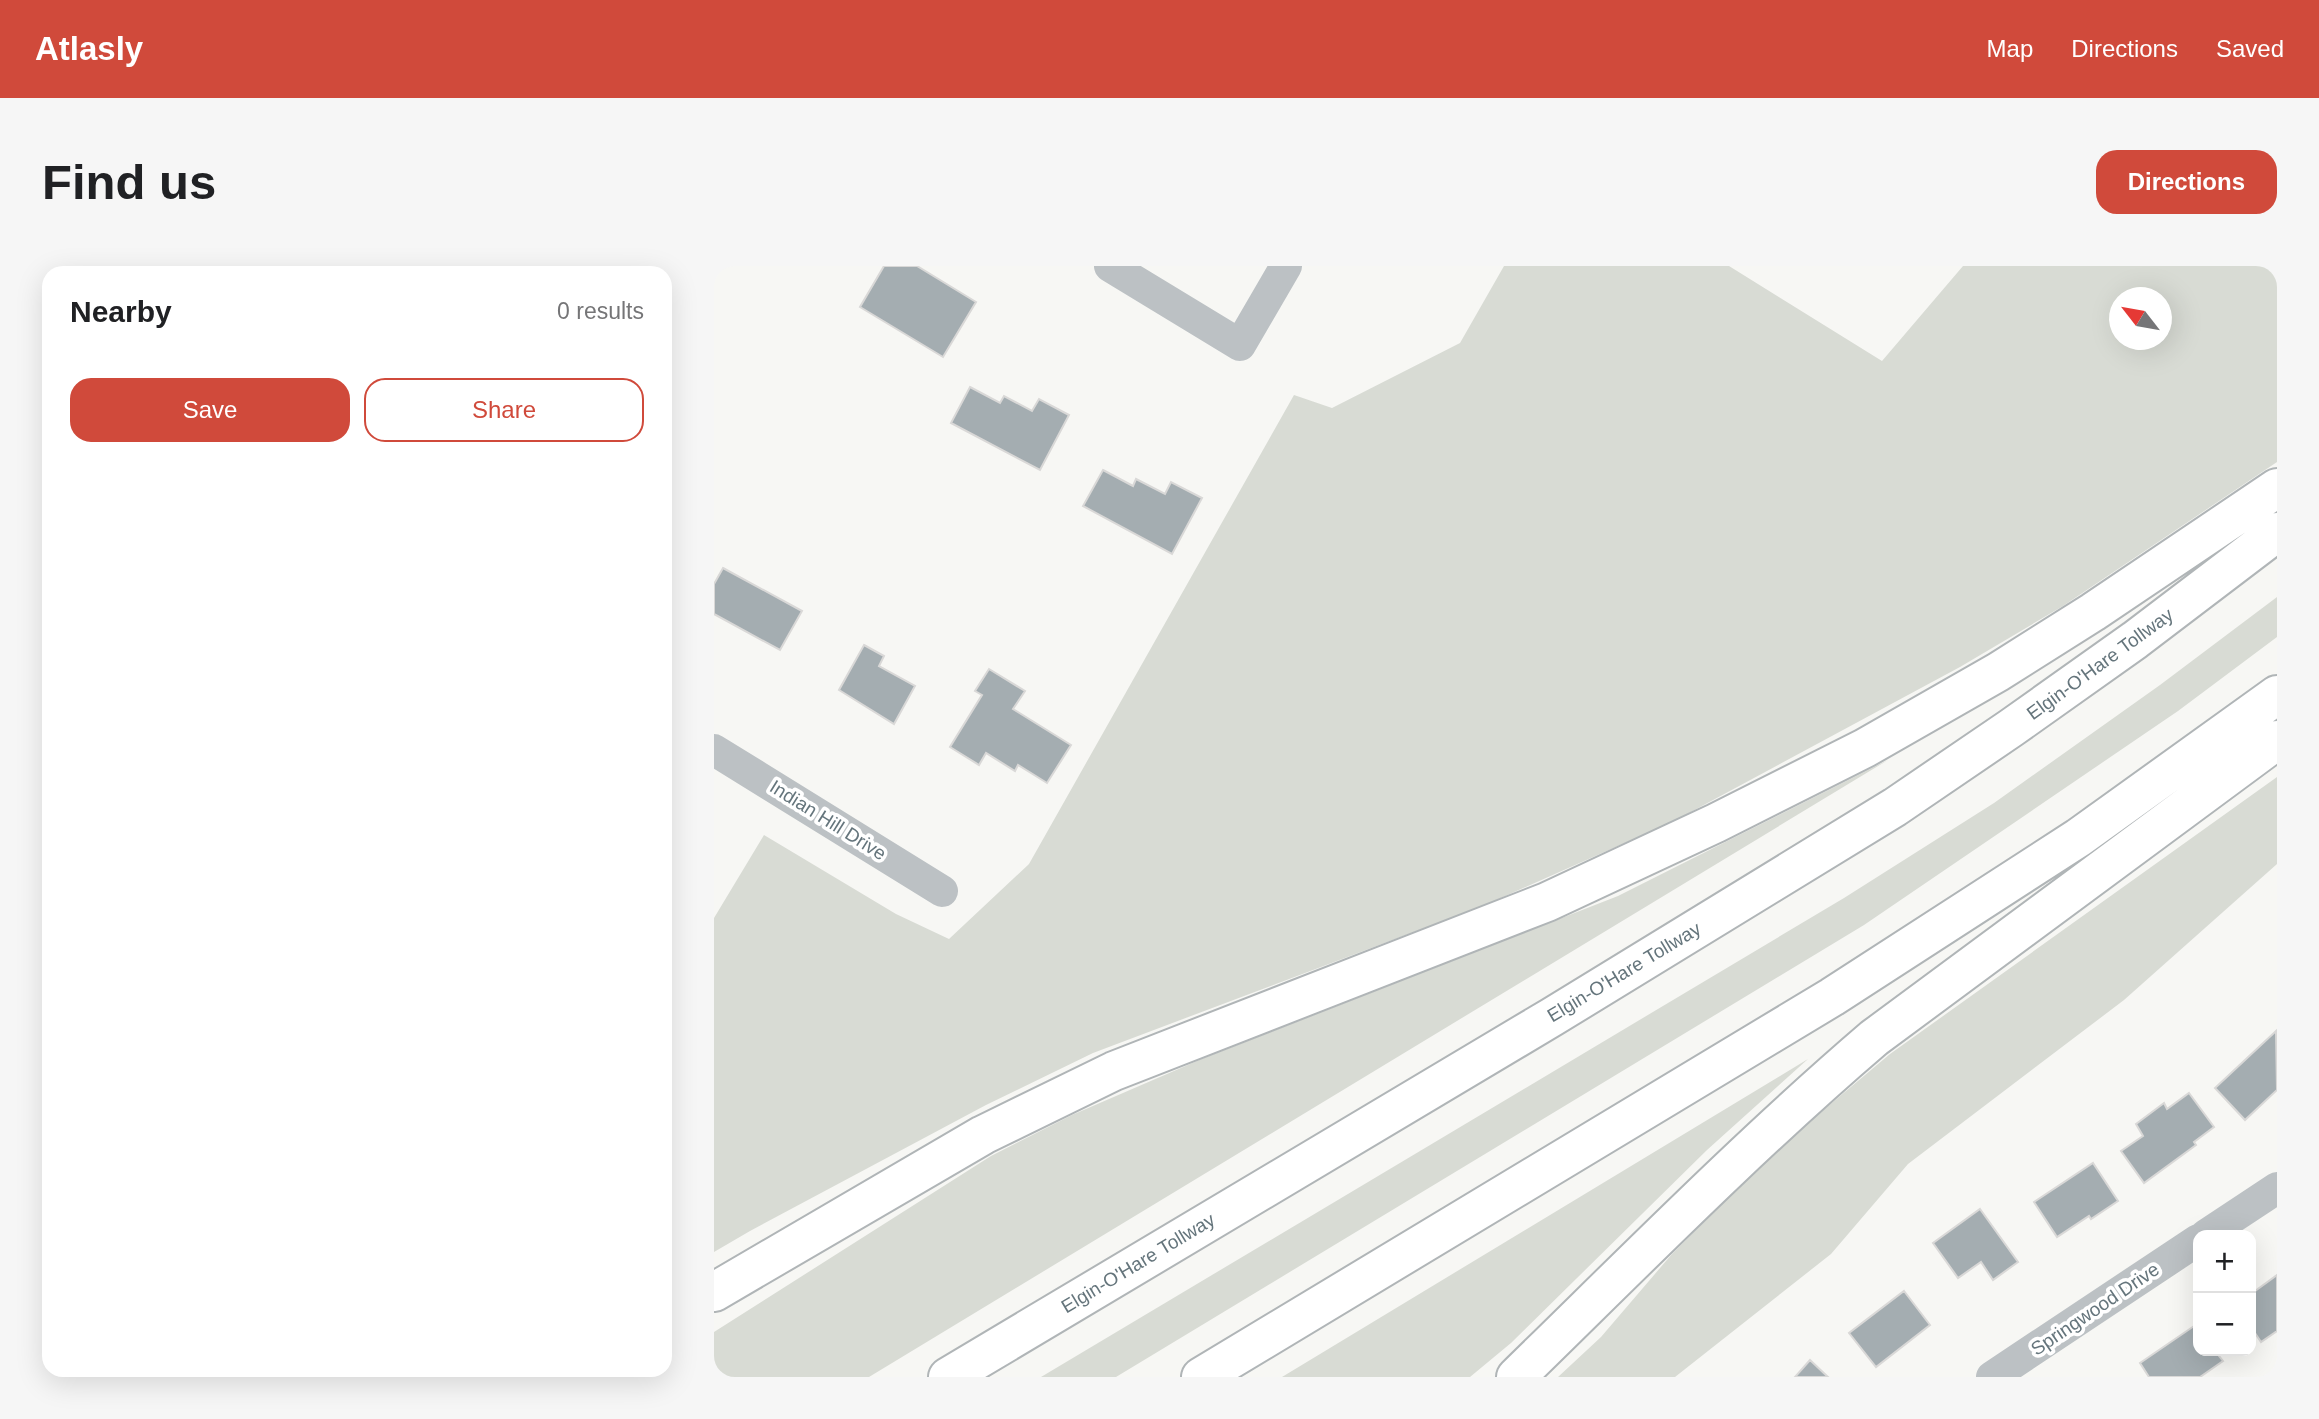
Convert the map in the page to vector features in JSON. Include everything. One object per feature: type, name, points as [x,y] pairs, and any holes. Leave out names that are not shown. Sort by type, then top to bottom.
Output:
[{"type":"highway","points":[[714,1292],[983,1135],[1114,1071],[1547,902],[1716,823],[1865,748],[1998,672],[2277,488]]},
{"type":"highway","name":"Elgin-O'Hare Tollway","points":[[948,1377],[1552,1017],[1895,807],[2135,640],[2277,532]]},
{"type":"highway","points":[[1201,1377],[1832,997],[2078,838],[2277,695]]},
{"type":"highway","points":[[1516,1377],[1802,1100],[1874,1038],[2277,740]]},
{"type":"street","points":[[1110,266],[1241,345],[1286,266]]},
{"type":"street","name":"Indian Hill Drive","points":[[714,750],[942,891]]},
{"type":"street","points":[[2214,1230],[2277,1188]]},
{"type":"street","name":"Springwood Drive","points":[[1992,1377],[2193,1243]]},
{"type":"shaded area","points":[[1504,266],[1729,266],[1882,361],[1963,266],[2277,266],[2277,462],[2063,606],[1960,667],[1674,821],[1485,905],[1093,1053],[986,1105],[714,1252],[714,918],[764,835],[896,914],[949,939],[1029,864],[1294,395],[1332,408],[1460,343]]},
{"type":"shaded area","points":[[2277,597],[2277,637],[2178,711],[1864,925],[1116,1377],[1041,1377],[1844,898],[1994,803],[2160,685]]},
{"type":"shaded area","points":[[1888,760],[869,1377],[714,1377],[714,1332],[991,1156],[1072,1115],[1204,1058],[1618,896]]},
{"type":"shaded area","points":[[2277,777],[2277,864],[2124,1000],[1908,1164],[1831,1254],[1675,1377],[1558,1377],[1601,1337],[1672,1254],[1776,1150],[1890,1054]]},
{"type":"shaded area","points":[[1808,1059],[1707,1150],[1511,1343],[1470,1377],[1282,1377]]},
{"type":"building","points":[[884,266],[917,266],[976,302],[943,357],[860,307]]},
{"type":"building","points":[[970,387],[1000,403],[1004,396],[1032,411],[1039,399],[1069,415],[1040,470],[951,423]]},
{"type":"building","points":[[1103,470],[1133,486],[1136,479],[1165,494],[1171,482],[1202,498],[1172,554],[1083,506]]},
{"type":"building","points":[[723,568],[802,611],[780,650],[714,614],[714,584]]},
{"type":"building","points":[[864,645],[884,656],[879,666],[915,686],[894,724],[839,690]]},
{"type":"building","points":[[989,669],[1025,691],[1013,709],[1071,745],[1047,783],[1018,765],[1015,771],[986,753],[979,765],[950,747],[982,695],[975,691]]},
{"type":"building","points":[[2276,1031],[2277,1090],[2245,1120],[2215,1088]]},
{"type":"building","points":[[2189,1093],[2214,1127],[2194,1142],[2196,1145],[2144,1183],[2121,1151],[2143,1136],[2136,1124],[2164,1103],[2167,1109]]},
{"type":"building","points":[[2093,1163],[2118,1201],[2057,1237],[2034,1202]]},
{"type":"building","points":[[1980,1209],[2018,1262],[1993,1280],[1981,1262],[1958,1278],[1933,1243]]},
{"type":"building","points":[[2277,1275],[2277,1331],[2261,1342],[2256,1334],[2256,1290]]},
{"type":"building","points":[[1904,1291],[1930,1325],[1876,1367],[1849,1333]]},
{"type":"building","points":[[2193,1327],[2193,1356],[2219,1356],[2223,1361],[2200,1377],[2149,1377],[2140,1363]]},
{"type":"building","points":[[1810,1360],[1828,1377],[1795,1377]]}]
